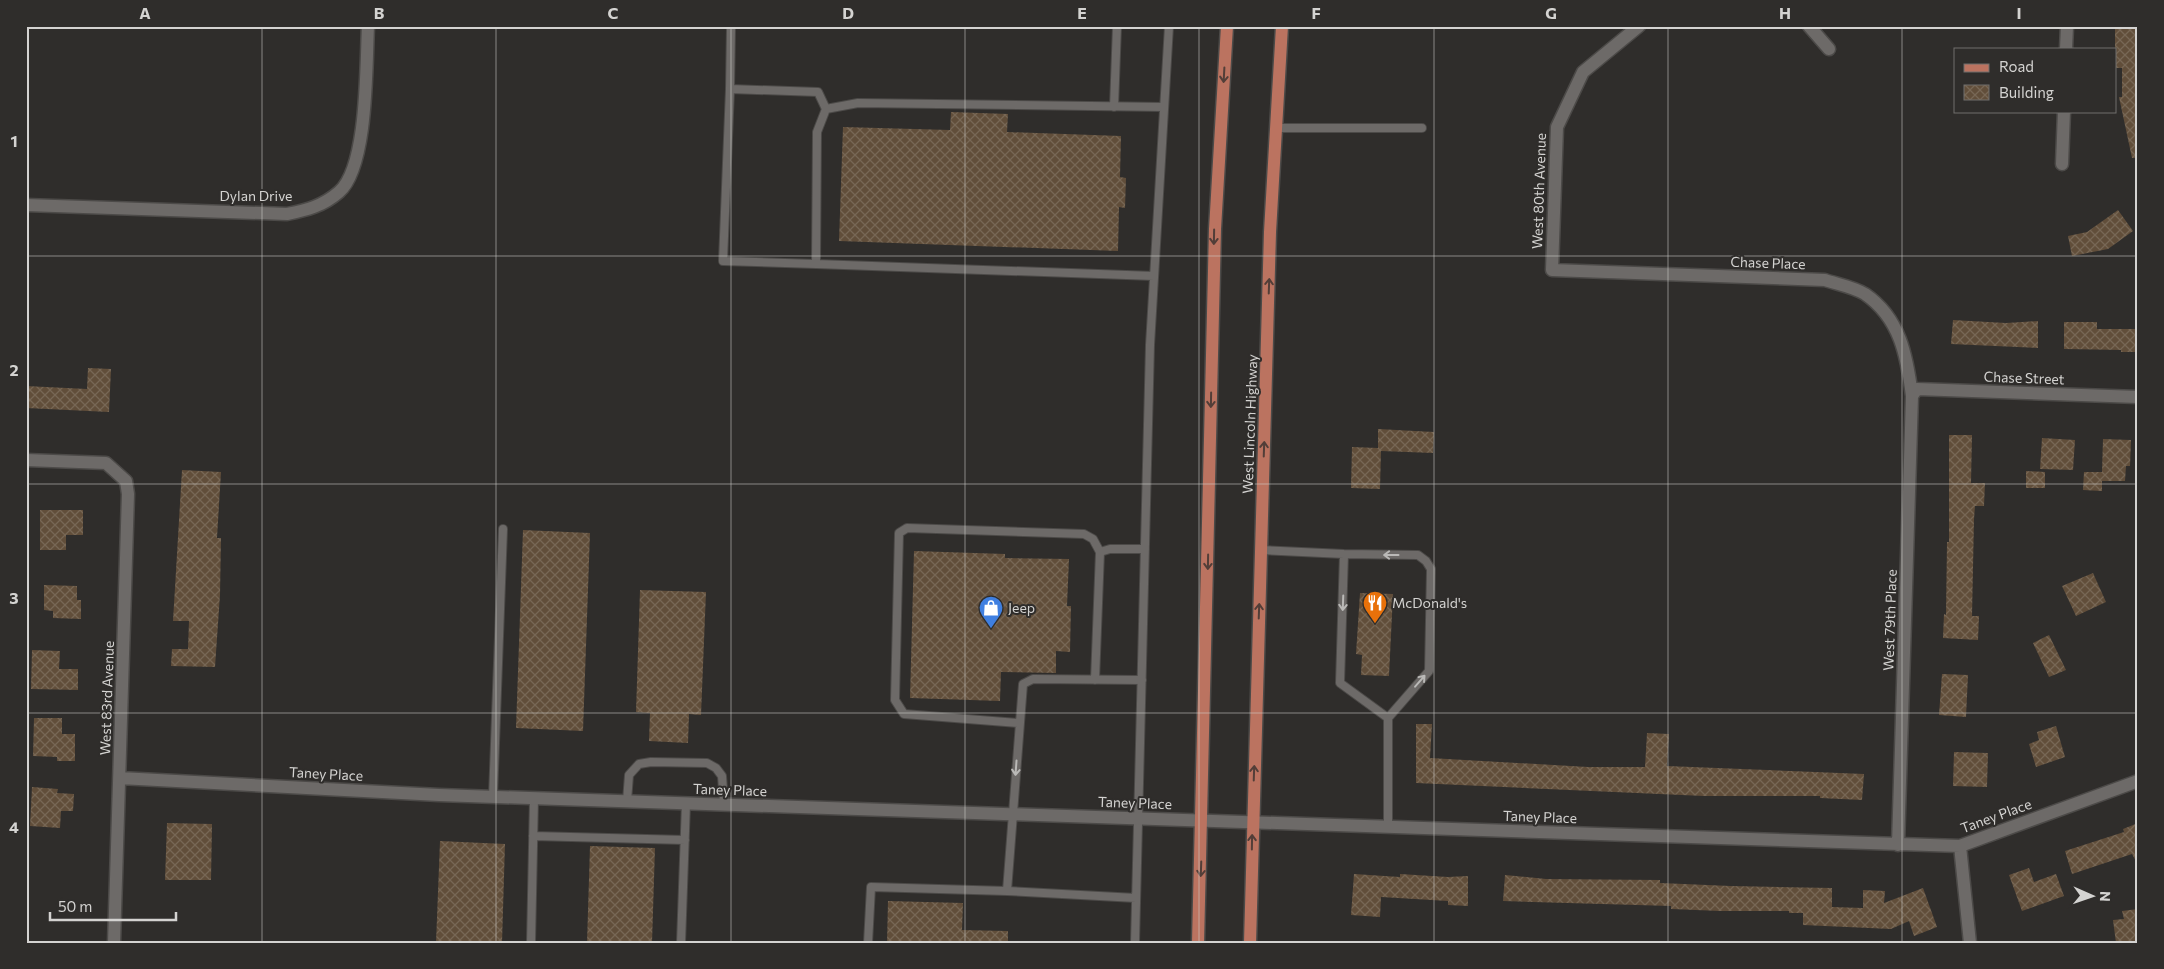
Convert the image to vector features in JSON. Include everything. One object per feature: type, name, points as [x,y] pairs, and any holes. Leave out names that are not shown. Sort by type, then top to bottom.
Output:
[{"type":"main road","points":[[1198,943],[1214,229],[1227,26]]},
{"type":"main road","name":"West Lincoln Highway","points":[[1250,943],[1270,242],[1282,26]]},
{"type":"street","name":"Dylan Drive","points":[[26,205],[287,214],[315,208],[341,191],[357,163],[361,134],[368,26]]},
{"type":"street","name":"West 80th Avenue","points":[[1552,270],[1557,127],[1583,72],[1638,26]]},
{"type":"street","points":[[1809,26],[1829,48]]},
{"type":"street","points":[[2066,48],[2067,26]]},
{"type":"street","points":[[2062,164],[2064,112]]},
{"type":"street","name":"Chase Place","points":[[1552,270],[1825,280],[1864,294],[1893,323],[1907,357],[1912,396]]},
{"type":"street","name":"Chase Street","points":[[1912,396],[1917,389],[2138,396]]},
{"type":"street","name":"West 79th Place","points":[[1898,845],[1912,396]]},
{"type":"street","name":"West 83rd Avenue","points":[[26,460],[106,463],[126,481],[128,494],[114,943]]},
{"type":"street","name":"Taney Place","points":[[120,778],[493,797],[1960,846],[2138,781]]},
{"type":"street","points":[[1960,846],[1970,943]]},
{"type":"lane","points":[[731,26],[723,261],[1154,276]]},
{"type":"lane","points":[[1114,107],[1117,26]]},
{"type":"lane","points":[[1135,943],[1154,276],[1169,26]]},
{"type":"lane","points":[[730,89],[818,92],[826,109],[817,132],[816,264]]},
{"type":"lane","points":[[826,109],[858,103],[1164,107]]},
{"type":"lane","points":[[1276,128],[1422,128]]},
{"type":"lane","points":[[493,797],[503,528]]},
{"type":"lane","points":[[1019,723],[904,714],[895,700],[899,533],[907,528],[1084,534],[1093,539],[1100,552],[1094,680]]},
{"type":"lane","points":[[1100,552],[1110,549],[1145,550]]},
{"type":"lane","points":[[1261,550],[1418,555],[1426,561],[1431,569],[1429,671],[1388,718],[1388,827]]},
{"type":"lane","points":[[1344,554],[1340,683],[1388,718]]},
{"type":"lane","points":[[1007,891],[1023,684],[1033,680],[1142,680]]},
{"type":"lane","points":[[626,801],[629,775],[639,764],[651,762],[707,763],[716,768],[722,776],[724,804]]},
{"type":"lane","points":[[530,943],[534,798]]},
{"type":"lane","points":[[681,943],[686,803]]},
{"type":"lane","points":[[533,836],[685,840]]},
{"type":"lane","points":[[868,943],[871,887],[1007,891],[1136,898]]},
{"type":"building","points":[[2115,26],[2138,26],[2138,158],[2132,158],[2119,97],[2122,97],[2122,68],[2116,68]]},
{"type":"building","points":[[951,112],[1008,114],[1007,132],[1121,136],[1120,177],[1126,178],[1125,208],[1119,207],[1118,251],[839,241],[843,127],[950,130]]},
{"type":"building","points":[[2118,210],[2133,231],[2108,249],[2072,256],[2068,236],[2087,232]]},
{"type":"building","points":[[1953,320],[2006,323],[2038,321],[2038,348],[1951,344]]},
{"type":"building","points":[[2064,322],[2097,322],[2097,329],[2138,329],[2138,352],[2064,349]]},
{"type":"building","points":[[88,368],[111,369],[109,412],[26,408],[26,386],[87,389]]},
{"type":"building","points":[[1378,429],[1434,432],[1433,453],[1381,451],[1380,489],[1351,488],[1352,447],[1378,448]]},
{"type":"building","points":[[1949,435],[1972,435],[1971,483],[1985,483],[1984,506],[1975,506],[1974,519],[1972,616],[1979,616],[1978,640],[1943,638],[1944,614],[1946,615],[1947,542],[1949,542]]},
{"type":"building","points":[[2042,438],[2075,440],[2073,470],[2040,469]]},
{"type":"building","points":[[2103,439],[2131,440],[2130,466],[2126,466],[2125,481],[2102,481],[2102,491],[2083,490],[2084,472],[2102,472]]},
{"type":"building","points":[[182,470],[221,472],[217,538],[221,538],[220,595],[215,667],[171,666],[172,649],[188,649],[189,621],[173,621]]},
{"type":"building","points":[[2026,471],[2045,472],[2045,488],[2026,488]]},
{"type":"building","points":[[40,510],[83,510],[83,535],[66,535],[66,550],[40,550]]},
{"type":"building","points":[[523,530],[590,533],[583,731],[516,728]]},
{"type":"building","name":"Jeep","points":[[914,551],[1005,554],[1005,558],[1069,559],[1067,606],[1071,606],[1070,652],[1056,651],[1056,673],[1001,672],[1000,701],[910,698]]},
{"type":"building","points":[[2093,573],[2106,602],[2076,616],[2062,586]]},
{"type":"building","points":[[44,585],[77,586],[77,600],[81,600],[81,619],[53,618],[53,611],[44,610]]},
{"type":"building","points":[[640,590],[706,592],[701,715],[689,714],[688,743],[649,741],[650,713],[636,712]]},
{"type":"building","name":"McDonald's","points":[[1360,593],[1393,594],[1389,676],[1361,675],[1362,655],[1356,654]]},
{"type":"building","points":[[2049,635],[2066,670],[2049,677],[2033,643]]},
{"type":"building","points":[[32,650],[60,651],[59,669],[78,669],[78,690],[31,689]]},
{"type":"building","points":[[1942,674],[1968,675],[1966,717],[1939,715]]},
{"type":"building","points":[[34,718],[62,718],[62,734],[75,734],[75,761],[57,761],[57,757],[33,756]]},
{"type":"building","points":[[1416,724],[1432,724],[1430,758],[1588,767],[1645,767],[1647,733],[1669,734],[1667,766],[1864,774],[1862,800],[1820,798],[1820,796],[1704,796],[1416,783]]},
{"type":"building","points":[[2056,726],[2065,757],[2036,767],[2029,744],[2039,740],[2037,732]]},
{"type":"building","points":[[1954,752],[1988,753],[1987,787],[1953,786]]},
{"type":"building","points":[[32,787],[58,789],[57,793],[74,794],[73,811],[61,811],[60,828],[30,826]]},
{"type":"building","points":[[167,823],[212,824],[211,880],[165,880]]},
{"type":"building","points":[[2138,823],[2138,865],[2132,854],[2072,874],[2065,851],[2124,832],[2123,829]]},
{"type":"building","points":[[440,841],[505,844],[502,943],[436,943]]},
{"type":"building","points":[[590,846],[655,848],[652,943],[587,943]]},
{"type":"building","points":[[2029,868],[2034,882],[2056,874],[2064,896],[2022,911],[2009,875]]},
{"type":"building","points":[[1354,874],[1400,877],[1400,874],[1448,877],[1468,876],[1468,906],[1448,905],[1448,901],[1381,897],[1380,917],[1351,915]]},
{"type":"building","points":[[1505,875],[1546,879],[1660,880],[1660,883],[1832,888],[1832,907],[1863,908],[1863,890],[1885,891],[1884,903],[1923,888],[1937,927],[1914,936],[1909,921],[1891,929],[1803,925],[1803,913],[1789,913],[1789,911],[1720,911],[1671,909],[1671,906],[1503,901]]},
{"type":"building","points":[[888,901],[963,903],[962,930],[1008,931],[1008,943],[887,943]]},
{"type":"building","points":[[2138,909],[2138,943],[2116,943],[2113,920],[2124,919],[2122,911]]},
{"type":"place","name":"McDonald's","points":[[1375,624]]},
{"type":"place","name":"Jeep","points":[[991,629]]}]
